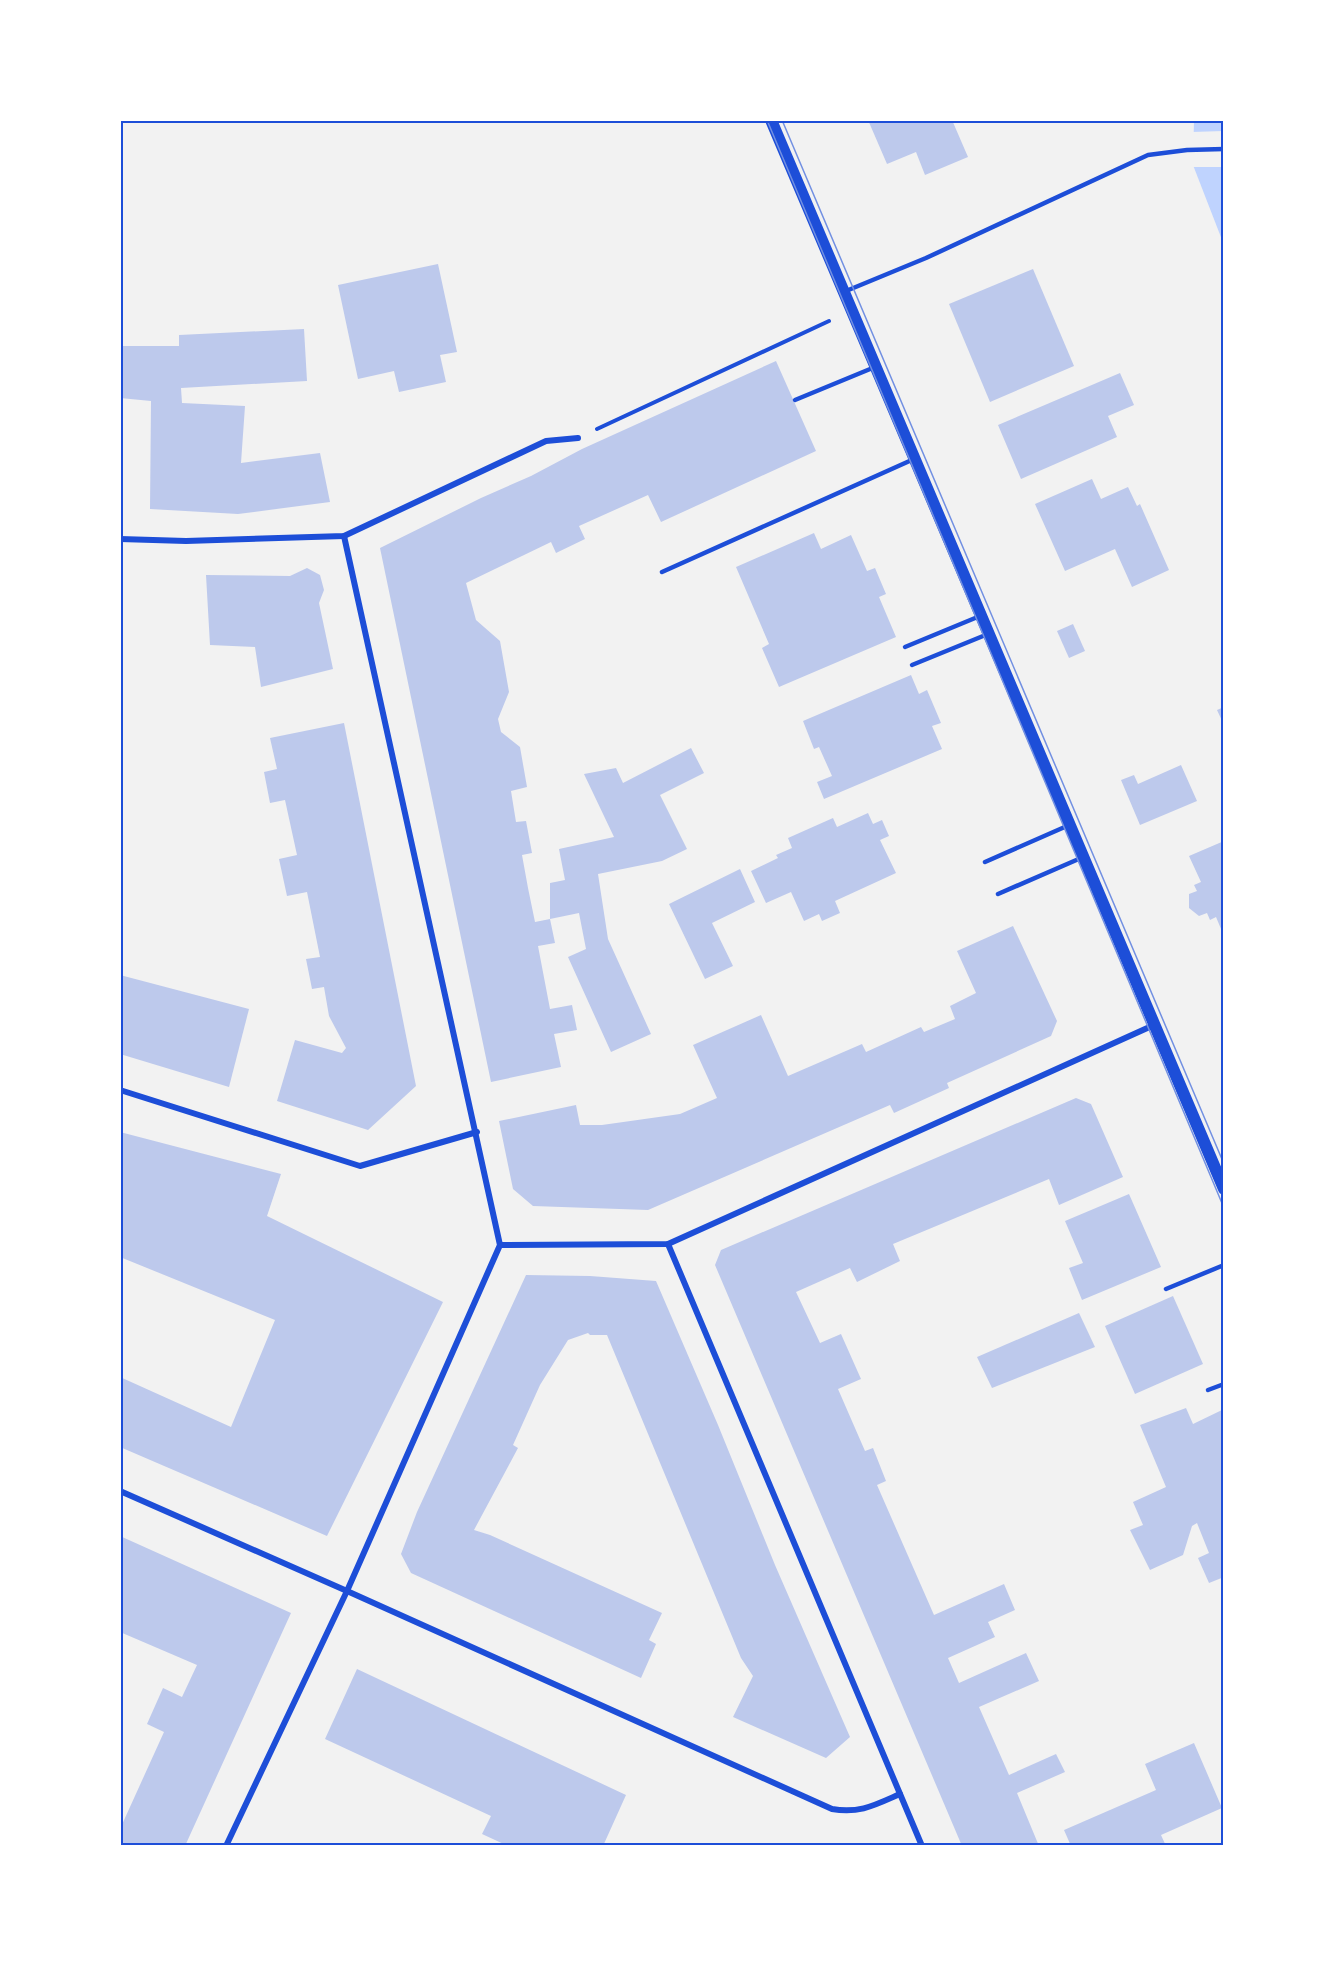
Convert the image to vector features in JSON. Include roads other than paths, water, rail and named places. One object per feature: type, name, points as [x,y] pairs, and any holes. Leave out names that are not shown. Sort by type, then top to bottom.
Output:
[{"type":"main road","points":[[771,120],[1224,1189]]},
{"type":"street","points":[[120,539],[186,541],[344,536],[546,441],[578,438]]},
{"type":"street","points":[[226,1846],[347,1591],[500,1245],[477,1132],[344,536]]},
{"type":"street","points":[[500,1245],[668,1244],[1154,1024]]},
{"type":"street","points":[[120,1090],[360,1166],[477,1132]]},
{"type":"street","points":[[668,1244],[922,1846]]},
{"type":"street","points":[[120,1491],[832,1809],[849,1812],[871,1807],[900,1794]]},
{"type":"lane","points":[[844,292],[926,258],[1148,155],[1187,150],[1224,149]]},
{"type":"lane","points":[[795,400],[875,367]]},
{"type":"lane","points":[[662,572],[915,459]]},
{"type":"lane","points":[[905,647],[981,615]]},
{"type":"lane","points":[[912,665],[988,633]]},
{"type":"lane","points":[[985,862],[1069,825]]},
{"type":"lane","points":[[998,894],[1083,857]]},
{"type":"lane","points":[[1166,1289],[1224,1265]]},
{"type":"lane","points":[[1208,1390],[1224,1384]]},
{"type":"water","points":[[1194,120],[1224,120],[1224,245],[1193,165]]},
{"type":"tram line","points":[[767,120],[1224,1208]]},
{"type":"tram line","points":[[782,120],[1224,1164]]}]
